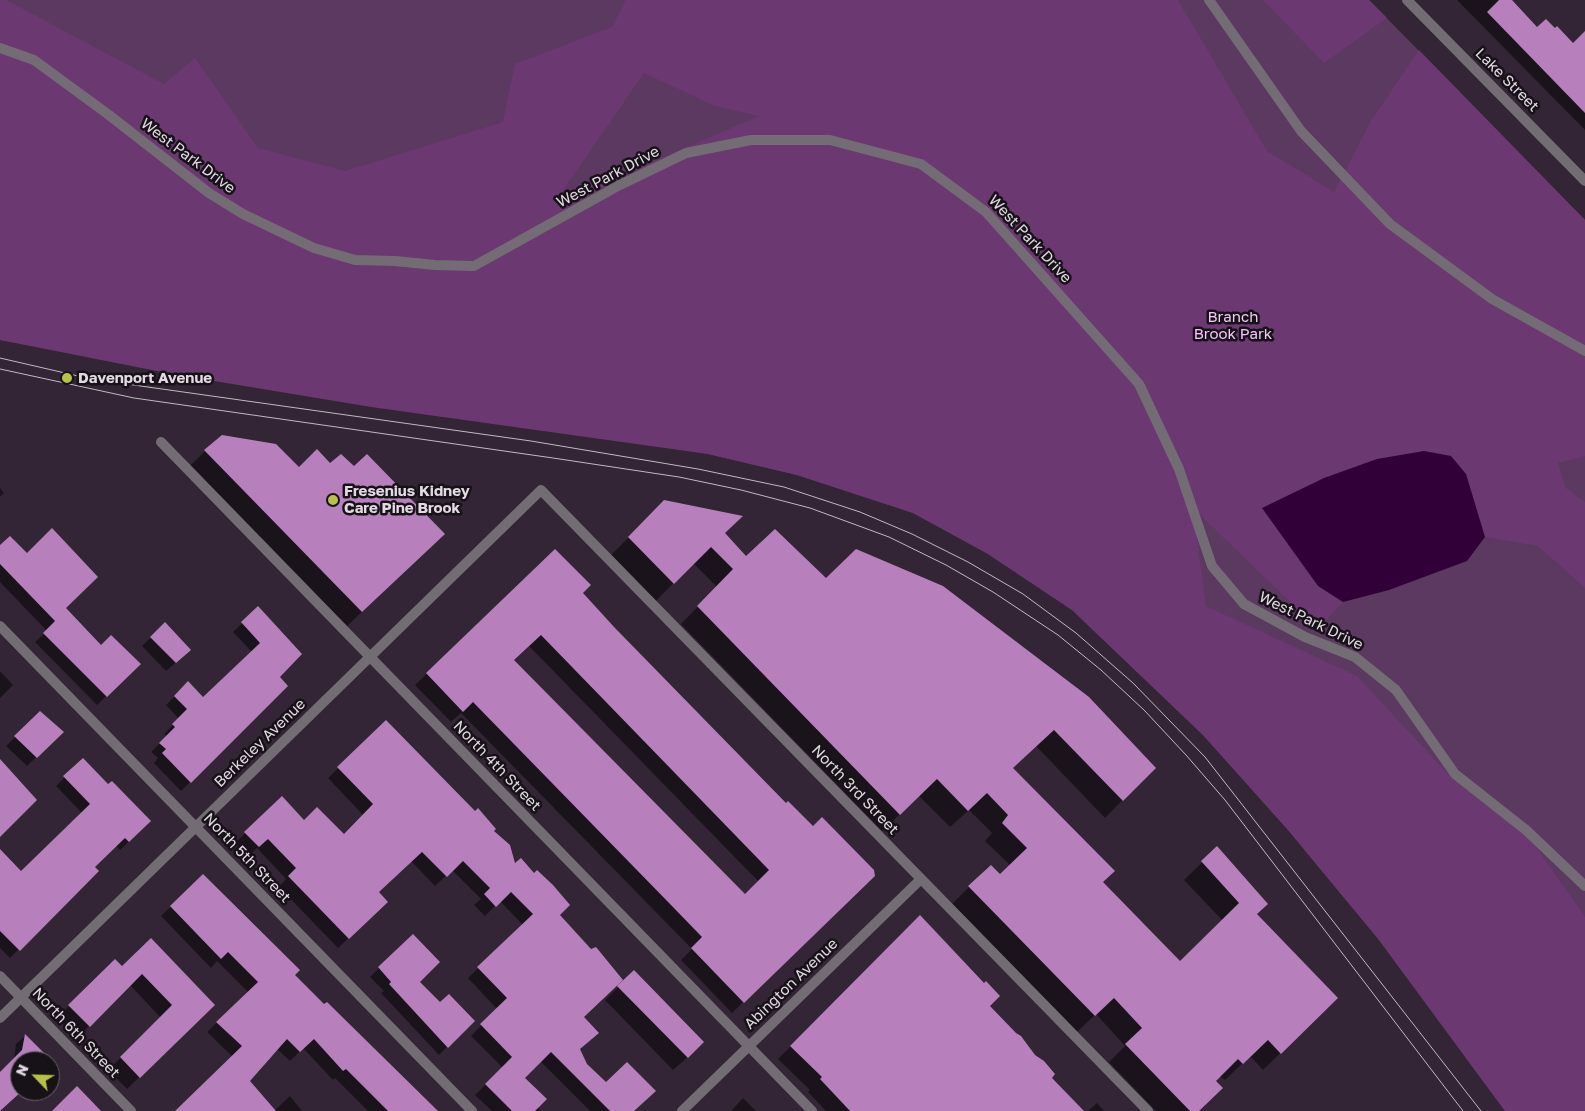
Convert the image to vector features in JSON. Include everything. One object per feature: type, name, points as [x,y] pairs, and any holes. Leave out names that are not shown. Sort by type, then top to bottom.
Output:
[{"type":"street","points":[[1209,0],[1301,130],[1390,224],[1492,299],[1585,351]]},
{"type":"street","name":"Lake Street","points":[[1407,0],[1585,181]]},
{"type":"street","name":"West Park Drive","points":[[0,48],[34,60],[116,120],[209,193],[243,214],[314,248],[355,260],[474,266],[618,186],[686,153],[751,140],[830,140],[921,164],[986,212],[1139,384],[1179,469],[1212,566],[1244,604],[1305,637],[1355,657],[1396,690],[1456,774],[1526,830],[1585,886]]},
{"type":"street","name":"North 4th Street","points":[[161,442],[812,1111]]},
{"type":"street","name":"Berkeley Avenue","points":[[0,1018],[540,490]]},
{"type":"street","name":"North 3rd Street","points":[[540,490],[1148,1111]]},
{"type":"street","name":"North 5th Street","points":[[0,626],[472,1111]]},
{"type":"street","name":"Abington Avenue","points":[[682,1111],[921,879]]},
{"type":"street","name":"North 6th Street","points":[[0,976],[131,1111]]},
{"type":"green space","name":"Branch Brook Park","points":[[0,0],[1369,0],[1585,220],[1585,1111],[1505,1111],[1379,940],[1288,830],[1203,735],[1072,610],[988,554],[913,513],[797,475],[708,454],[0,340]]},
{"type":"green space","name":"Branch Brook Park","points":[[0,0],[6,0],[164,84],[195,58],[258,148],[345,171],[503,122],[515,64],[612,27],[626,0],[1178,0],[1267,151],[1334,192],[1371,121],[1419,50],[1585,220],[1585,456],[1558,463],[1566,488],[1585,502],[1585,588],[1538,546],[1485,537],[1466,474],[1318,586],[1343,602],[1318,629],[1193,508],[1206,606],[1357,676],[1452,778],[1531,840],[1585,917],[1585,1111],[1505,1111],[1379,940],[1288,830],[1203,735],[1072,610],[988,554],[913,513],[797,475],[708,454],[371,407],[172,374],[0,340]],"holes":[[[644,73],[715,106],[759,116],[636,169],[562,192]]]},
{"type":"green space","points":[[1263,0],[1369,0],[1387,18],[1324,63]]},
{"type":"shaded area","points":[[1424,451],[1451,456],[1466,474],[1485,537],[1467,561],[1389,590],[1343,602],[1318,586],[1262,508],[1324,478],[1377,459]]},
{"type":"building","points":[[1499,0],[1512,0],[1537,27],[1546,19],[1555,28],[1557,26],[1573,43],[1585,31],[1585,113],[1487,12]]},
{"type":"building","name":"Fresenius Kidney Care Pine Brook","points":[[222,435],[276,444],[299,467],[317,449],[330,463],[341,454],[354,466],[367,454],[445,534],[362,612],[204,450]]},
{"type":"building","points":[[664,500],[743,516],[725,533],[746,556],[775,529],[826,578],[856,549],[943,586],[1089,697],[1156,768],[1123,801],[1054,730],[1013,768],[1115,871],[1103,882],[1180,961],[1239,903],[1201,861],[1217,846],[1268,904],[1257,914],[1338,998],[1281,1054],[1268,1040],[1243,1064],[1238,1059],[1216,1081],[1223,1088],[1199,1111],[1190,1111],[1125,1044],[1142,1028],[1114,998],[1095,1016],[968,886],[991,865],[1000,874],[1027,848],[1002,823],[1008,815],[987,793],[968,811],[937,779],[900,815],[697,606],[733,569],[711,547],[674,584],[628,537]]},
{"type":"building","points":[[52,528],[98,577],[66,608],[101,645],[111,635],[141,664],[107,697],[43,633],[55,621],[0,564],[0,545],[10,536],[27,553]]},
{"type":"building","points":[[555,549],[591,585],[583,593],[786,803],[788,801],[813,826],[822,817],[874,870],[875,876],[744,1003],[691,948],[702,937],[473,702],[463,712],[426,673]],"holes":[[[541,635],[769,870],[745,894],[514,660]]]},
{"type":"building","points":[[258,606],[302,654],[280,677],[288,686],[191,783],[162,753],[166,749],[159,743],[175,727],[172,724],[187,709],[174,696],[188,681],[203,697],[260,643],[241,622]]},
{"type":"building","points":[[165,622],[191,650],[176,663],[150,637]]},
{"type":"building","points":[[40,711],[64,732],[37,758],[14,736]]},
{"type":"building","points":[[386,720],[475,811],[478,808],[496,829],[494,831],[510,845],[515,863],[521,858],[534,873],[537,870],[553,885],[570,905],[560,915],[591,949],[596,947],[623,980],[584,1017],[599,1033],[580,1049],[587,1064],[606,1082],[627,1062],[656,1091],[634,1111],[610,1111],[551,1052],[525,1078],[547,1099],[535,1111],[512,1111],[485,1084],[512,1057],[480,1024],[507,998],[477,967],[533,914],[511,892],[496,907],[484,894],[490,888],[463,861],[447,877],[422,852],[379,892],[388,902],[349,939],[288,876],[296,868],[268,839],[259,847],[244,832],[282,796],[304,820],[317,807],[344,834],[373,804],[337,767]]},
{"type":"building","points":[[83,758],[108,784],[112,781],[151,821],[129,842],[125,838],[95,867],[99,871],[20,951],[0,931],[0,849],[21,871],[90,804],[63,776]]},
{"type":"building","points":[[0,759],[37,800],[0,837]]},
{"type":"building","points":[[203,874],[300,970],[295,975],[324,1004],[327,1002],[438,1111],[388,1111],[346,1069],[343,1071],[314,1039],[300,1052],[287,1039],[250,1081],[276,1111],[175,1111],[242,1046],[216,1022],[258,982],[228,952],[221,959],[170,906]]},
{"type":"building","points":[[920,915],[984,983],[986,981],[1000,996],[990,1006],[1021,1036],[1035,1055],[1044,1061],[1055,1074],[1052,1078],[1084,1111],[850,1111],[820,1079],[822,1077],[790,1046]]},
{"type":"building","points":[[413,934],[440,962],[420,982],[440,1002],[449,994],[475,1021],[448,1048],[389,984],[391,982],[378,967]]},
{"type":"building","points":[[151,938],[215,1005],[140,1078],[120,1057],[172,1005],[142,974],[90,1027],[68,1005],[115,959],[122,966]]},
{"type":"building","points":[[634,970],[704,1042],[688,1058],[617,986]]},
{"type":"building","points":[[25,1034],[42,1051],[21,1051]]},
{"type":"building","points":[[10,1062],[11,1101],[0,1111],[0,1072]]},
{"type":"building","points":[[77,1086],[101,1111],[52,1111]]},
{"type":"tram line","points":[[0,358],[91,379],[531,441],[698,469],[784,487],[860,512],[912,534],[968,562],[1023,594],[1076,633],[1133,683],[1205,757],[1481,1111]]},
{"type":"tram line","points":[[0,369],[134,398],[679,477],[741,490],[810,508],[889,537],[946,565],[993,592],[1058,635],[1101,670],[1144,710],[1225,800],[1463,1111]]},
{"type":"place","name":"Davenport Avenue","points":[[67,378]]},
{"type":"place","name":"Fresenius Kidney Care Pine Brook","points":[[333,500]]}]
